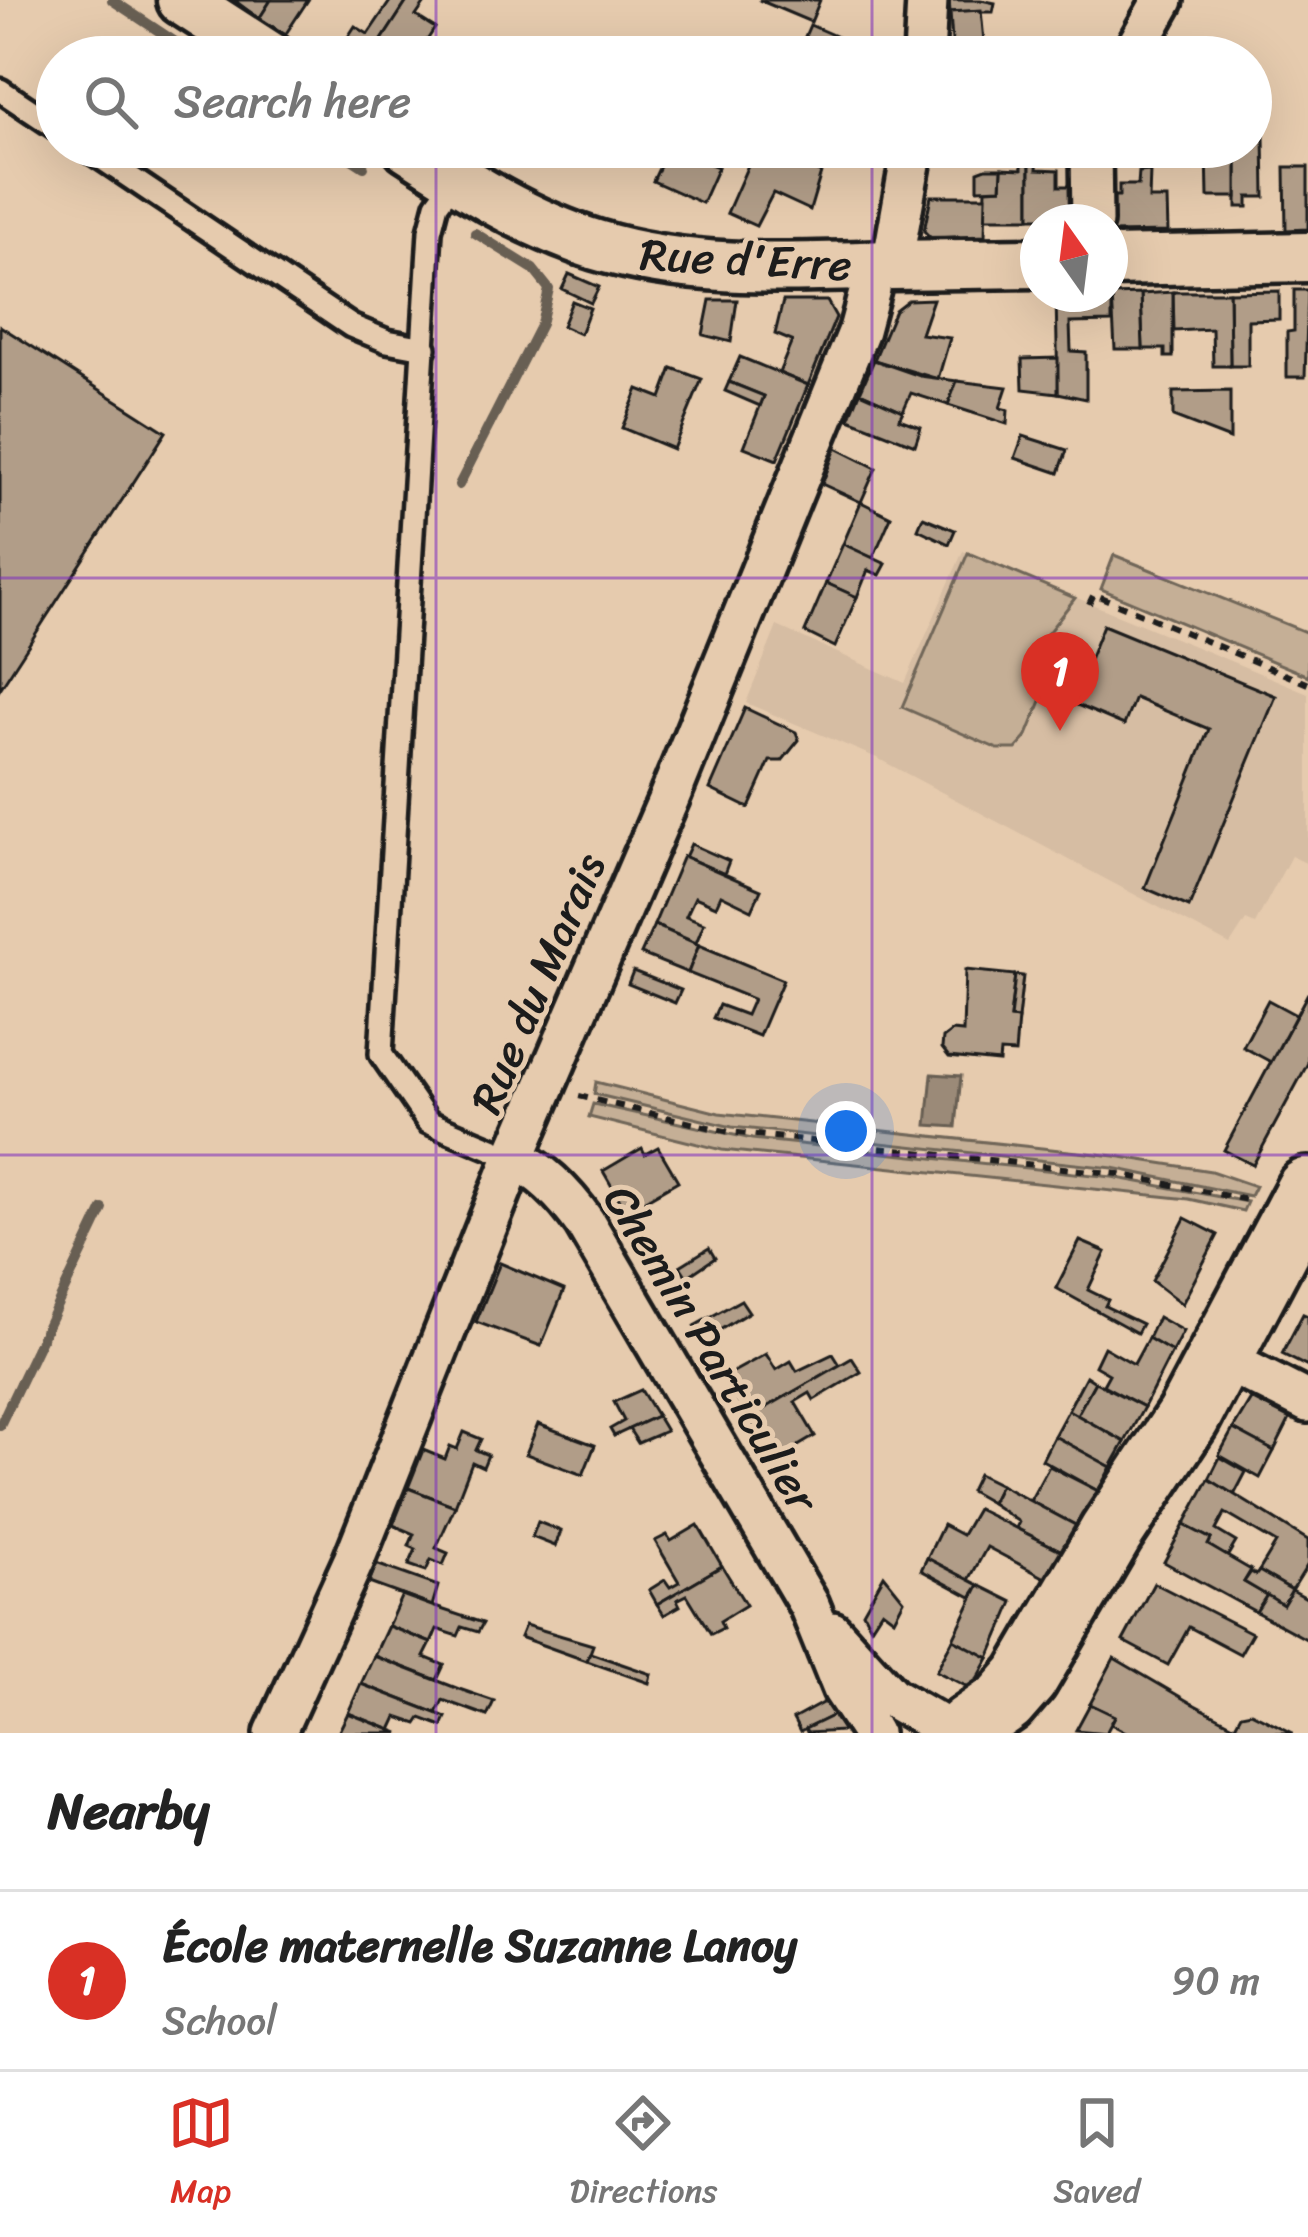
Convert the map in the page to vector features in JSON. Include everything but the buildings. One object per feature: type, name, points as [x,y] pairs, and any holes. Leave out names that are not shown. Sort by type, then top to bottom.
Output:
[{"type":"main road","points":[[962,1731],[1005,1702],[1026,1678],[1111,1533],[1188,1417],[1302,1203]]},
{"type":"main road","points":[[1033,1733],[1135,1544],[1188,1417]]},
{"type":"street","points":[[182,0],[238,36]]},
{"type":"street","points":[[925,36],[927,0]]},
{"type":"street","points":[[1143,36],[1163,0]]},
{"type":"street","name":"Rue d'Erre","points":[[440,168],[568,235],[655,259],[727,267],[1020,263]]},
{"type":"street","name":"Rue du Marais","points":[[275,1733],[348,1575],[514,1158],[669,798],[882,266],[908,168]]},
{"type":"street","points":[[1091,168],[1092,204]]},
{"type":"street","points":[[1128,261],[1308,257]]},
{"type":"street","name":"Chemin Particulier","points":[[514,1158],[534,1168],[585,1223],[809,1605],[843,1689],[872,1733]]},
{"type":"street","points":[[1221,1358],[1308,1402]]},
{"type":"street","name":"Chemin Particulier","points":[[809,1605],[874,1682],[905,1708],[962,1731]]},
{"type":"lane","points":[[0,90],[36,114]]},
{"type":"lane","points":[[116,168],[351,326],[425,349]]},
{"type":"lane","points":[[455,178],[433,215],[380,1054],[428,1122],[514,1158]]},
{"type":"path","points":[[1089,604],[1094,594],[1308,684]]},
{"type":"path","points":[[545,1085],[729,1132],[1119,1174],[1259,1202],[1302,1203]]},
{"type":"shaded area","points":[[963,551],[1308,693],[1308,864],[1291,856],[1255,924],[1246,920],[1230,945],[877,758],[746,703],[777,626],[905,683]]},
{"type":"shaded area","points":[[968,553],[1075,598],[1033,652],[1047,686],[1026,738],[1016,749],[998,749],[902,707]]},
{"type":"shaded area","points":[[1114,555],[1308,633],[1308,676],[1101,589]]},
{"type":"shaded area","points":[[932,1074],[961,1076],[956,1127],[927,1125]]},
{"type":"shaded area","points":[[596,1082],[719,1113],[1115,1156],[1211,1171],[1255,1186],[1250,1196],[1113,1168],[732,1127],[594,1094]]},
{"type":"shaded area","points":[[593,1104],[752,1139],[1112,1177],[1247,1202],[1243,1211],[1189,1199],[722,1150],[589,1117]]},
{"type":"waterway","points":[[112,0],[166,36]]},
{"type":"waterway","points":[[459,485],[541,324],[549,289],[533,269],[475,233]]},
{"type":"waterway","points":[[0,1425],[103,1209]]},
{"type":"place","name":"École maternelle Suzanne Lanoy","points":[[1060,731]]}]
